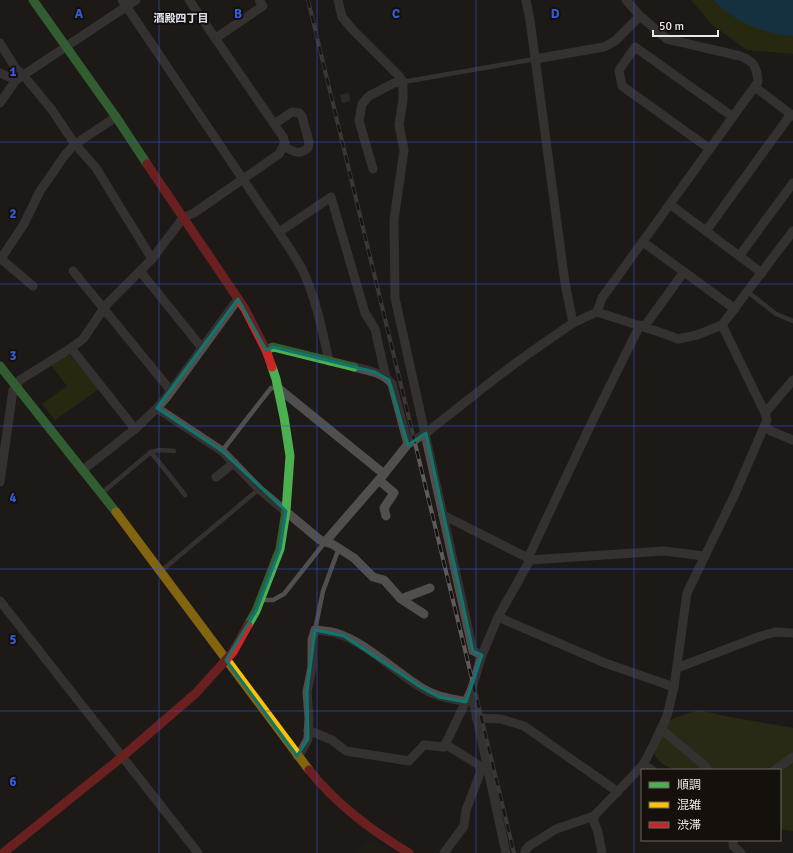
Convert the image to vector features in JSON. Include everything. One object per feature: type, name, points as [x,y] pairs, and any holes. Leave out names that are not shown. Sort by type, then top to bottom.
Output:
[{"type":"street","points":[[4,851],[122,757],[196,693],[233,652],[256,611],[280,549],[286,511],[290,456],[278,388],[266,350],[245,309],[116,117],[33,0]]},
{"type":"street","points":[[0,103],[20,78],[66,47],[124,3],[136,0]]},
{"type":"street","points":[[0,482],[13,390],[20,380],[83,339],[104,308],[152,259],[183,218],[194,213],[279,154],[285,143],[274,124],[189,0]]},
{"type":"street","points":[[216,38],[263,6],[259,0]]},
{"type":"street","points":[[338,0],[342,17],[352,30],[399,76],[403,82],[403,100],[399,125],[404,150],[394,220],[395,298],[473,651],[482,655]]},
{"type":"street","points":[[526,0],[573,323]]},
{"type":"street","points":[[598,312],[602,298],[671,205],[758,82],[758,75],[755,65],[748,59],[667,39],[640,16],[626,0]]},
{"type":"street","points":[[124,3],[279,232],[302,270],[313,296],[329,361]]},
{"type":"street","points":[[535,59],[604,47],[615,41],[640,16]]},
{"type":"street","points":[[0,43],[20,78],[52,110],[75,144],[96,168],[152,259]]},
{"type":"street","points":[[710,149],[622,86],[619,70],[635,47],[733,117]]},
{"type":"street","points":[[0,73],[20,78]]},
{"type":"street","points":[[373,169],[359,121],[362,104],[369,96],[394,83],[403,82]]},
{"type":"street","points":[[706,231],[792,115],[755,88]]},
{"type":"street","points":[[274,124],[292,112],[296,112],[302,116],[309,142],[308,148],[300,153],[295,153],[283,146]]},
{"type":"street","points":[[33,286],[0,259],[24,224],[40,191],[65,155],[75,144],[116,117]]},
{"type":"street","points":[[740,255],[793,183]]},
{"type":"street","points":[[279,232],[331,197],[365,313],[375,328],[386,378]]},
{"type":"street","points":[[671,205],[740,255],[762,273]]},
{"type":"street","points":[[325,542],[382,477],[408,444],[426,433],[497,377],[573,323],[598,312],[642,326],[678,340],[697,335],[722,325],[793,231]]},
{"type":"street","points":[[643,242],[735,309]]},
{"type":"street","points":[[73,271],[171,392]]},
{"type":"street","points":[[140,271],[202,348]]},
{"type":"street","points":[[308,730],[332,740],[346,751],[409,761],[424,745],[444,747],[471,691],[482,655],[498,617],[529,559],[591,424],[642,326],[684,272]]},
{"type":"street","points":[[83,470],[135,429],[157,408],[171,392],[238,299]]},
{"type":"street","points":[[525,853],[529,846],[556,829],[594,816],[643,765],[656,742],[667,716],[674,687],[687,593],[735,494],[767,420],[722,325]]},
{"type":"street","points":[[266,350],[273,347],[375,372],[386,378],[392,384],[408,444]]},
{"type":"street","points":[[71,348],[135,429]]},
{"type":"street","points":[[0,366],[101,493],[297,756],[325,789],[350,812],[390,842],[408,853]]},
{"type":"street","points":[[765,413],[793,380]]},
{"type":"street","points":[[278,388],[382,477],[394,493],[384,508],[386,516]]},
{"type":"street","points":[[157,408],[222,451],[259,488],[320,540],[332,544],[354,558],[374,577],[384,580],[401,599],[424,614]]},
{"type":"street","points":[[765,426],[771,431],[793,440]]},
{"type":"street","points":[[216,477],[234,463]]},
{"type":"street","points":[[442,515],[529,559],[664,551],[704,556]]},
{"type":"street","points":[[401,599],[430,588]]},
{"type":"street","points":[[0,601],[198,853]]},
{"type":"street","points":[[498,617],[606,663],[674,687]]},
{"type":"street","points":[[297,756],[308,740],[309,718],[307,692],[312,667],[312,640],[315,630],[334,632],[344,636],[362,646],[422,688],[439,697],[466,702]]},
{"type":"street","points":[[677,668],[758,637],[776,632],[793,633]]},
{"type":"street","points":[[471,691],[484,768],[506,853]]},
{"type":"street","points":[[476,718],[501,719],[524,726],[618,792]]},
{"type":"street","points":[[661,729],[694,756],[707,769]]},
{"type":"street","points":[[445,744],[484,768]]},
{"type":"street","points":[[776,769],[793,757]]},
{"type":"street","points":[[643,765],[650,769]]},
{"type":"street","points":[[444,853],[464,826],[466,810],[484,768]]},
{"type":"street","points":[[594,816],[594,822],[598,832],[602,853]]},
{"type":"street","points":[[733,841],[733,846],[741,853]]},
{"type":"lane","points":[[403,82],[535,59]]},
{"type":"lane","points":[[748,292],[776,314],[793,320]]},
{"type":"lane","points":[[222,451],[271,388],[278,388]]},
{"type":"lane","points":[[101,493],[151,452],[160,450],[174,451]]},
{"type":"lane","points":[[151,452],[185,495]]},
{"type":"lane","points":[[160,572],[259,488]]},
{"type":"lane","points":[[261,600],[273,600],[284,594],[325,542]]},
{"type":"lane","points":[[315,630],[323,591],[339,548]]},
{"type":"highlighted area","points":[[238,299],[266,350],[273,347],[375,372],[389,380],[408,445],[426,433],[473,651],[482,655],[466,702],[439,697],[422,688],[344,636],[315,630],[307,692],[308,739],[297,756],[226,660],[256,611],[280,549],[286,511],[222,451],[157,408]]},
{"type":"shaded area","points":[[372,840],[391,853],[354,853]]},
{"type":"green space","points":[[691,0],[793,0],[793,54],[747,50],[711,24]]},
{"type":"green space","points":[[68,353],[99,389],[55,420],[42,404],[67,386],[51,365]]},
{"type":"green space","points":[[699,710],[793,728],[793,831],[781,829],[781,769],[673,769],[659,761],[653,751],[651,742],[653,734],[665,723]]},
{"type":"water","points":[[714,0],[793,0],[793,36],[771,33],[750,26],[730,15]]},
{"type":"building","points":[[349,93],[350,101],[342,103],[340,95]]},
{"type":"railway","points":[[308,0],[514,853]]},
{"type":"traffic: fast","points":[[33,0],[116,117],[147,164]]},
{"type":"traffic: fast","points":[[266,350],[273,347],[354,367]]},
{"type":"traffic: fast","points":[[0,366],[116,512]]},
{"type":"traffic: fast","points":[[248,625],[256,611],[280,549],[286,511],[290,456],[284,417],[272,367]]},
{"type":"traffic: slow","points":[[116,512],[309,770]]},
{"type":"traffic: jam","points":[[147,164],[245,309],[266,350],[272,367]]},
{"type":"traffic: jam","points":[[3,853],[122,757],[196,693],[233,652],[248,625]]},
{"type":"traffic: jam","points":[[309,770],[320,783],[355,816],[409,853]]},
{"type":"district","name":"酒殿四丁目","points":[[181,18]]}]
